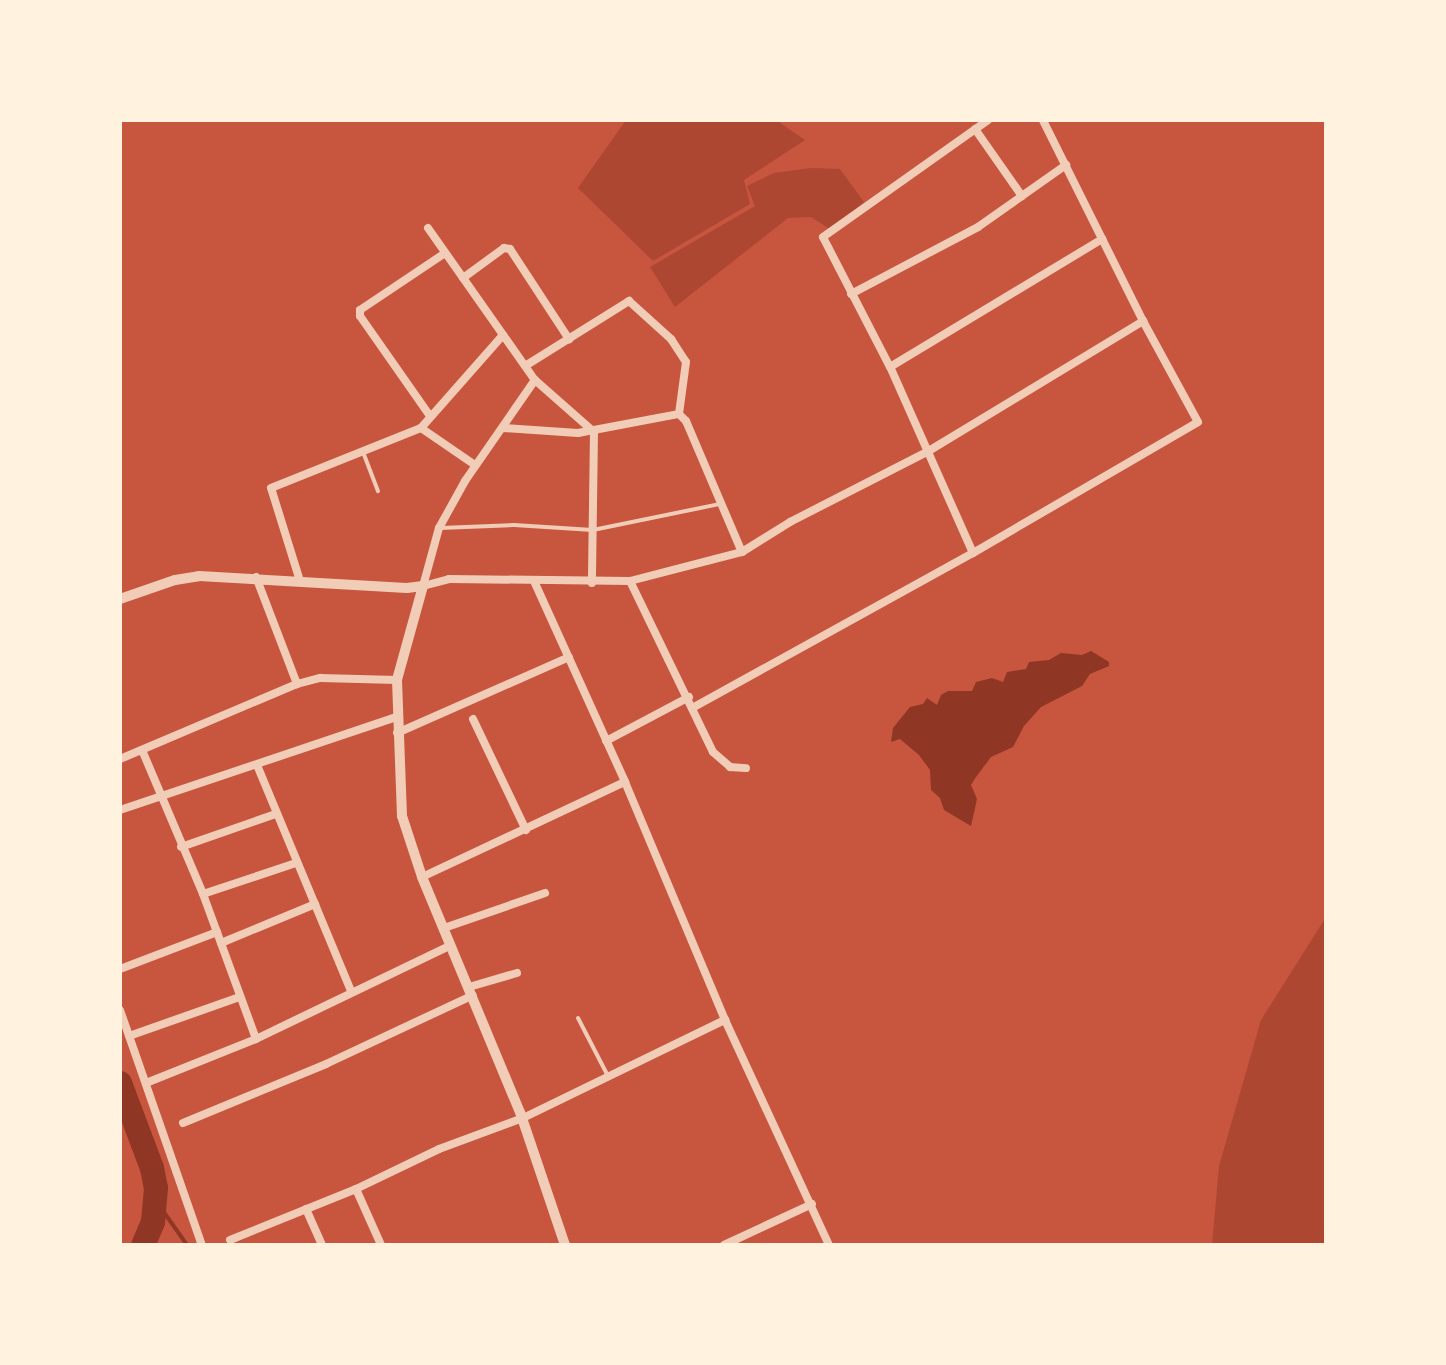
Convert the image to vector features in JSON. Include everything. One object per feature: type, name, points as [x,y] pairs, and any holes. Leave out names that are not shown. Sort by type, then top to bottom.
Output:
[{"type":"street","points":[[973,553],[890,367],[823,237],[988,120]]},
{"type":"street","points":[[694,707],[973,553],[1198,422],[1143,321],[1043,120]]},
{"type":"street","points":[[975,129],[1022,196]]},
{"type":"street","points":[[851,294],[978,227],[1066,165]]},
{"type":"street","points":[[428,228],[535,380],[594,432],[592,583]]},
{"type":"street","points":[[890,367],[1102,239]]},
{"type":"street","points":[[463,278],[504,248],[510,249],[569,339]]},
{"type":"street","points":[[430,416],[360,316],[360,310],[445,253]]},
{"type":"street","points":[[525,366],[629,301],[637,305],[671,339],[686,362],[679,414]]},
{"type":"street","points":[[120,599],[187,578],[256,577],[407,588],[449,579],[592,583],[630,581],[742,552],[790,522],[927,452],[1143,321]]},
{"type":"street","points":[[300,581],[271,488],[421,428],[503,335]]},
{"type":"street","points":[[535,380],[475,465],[439,528],[397,680],[397,733],[402,816],[422,877],[523,1118],[565,1245]]},
{"type":"street","points":[[503,428],[594,432],[679,414]]},
{"type":"street","points":[[679,414],[686,421],[742,552]]},
{"type":"street","points":[[421,428],[475,465]]},
{"type":"street","points":[[256,577],[297,684]]},
{"type":"street","points":[[534,581],[625,782],[725,1020],[829,1245]]},
{"type":"street","points":[[630,581],[719,761],[730,767],[746,768]]},
{"type":"street","points":[[397,733],[569,657]]},
{"type":"street","points":[[120,759],[297,684],[320,678],[397,680]]},
{"type":"street","points":[[606,741],[689,697]]},
{"type":"street","points":[[120,810],[397,717]]},
{"type":"street","points":[[473,719],[526,830]]},
{"type":"street","points":[[142,750],[203,894],[256,1039]]},
{"type":"street","points":[[257,765],[351,991]]},
{"type":"street","points":[[422,877],[625,782]]},
{"type":"street","points":[[181,847],[276,814]]},
{"type":"street","points":[[203,894],[296,863]]},
{"type":"street","points":[[444,928],[545,893]]},
{"type":"street","points":[[221,943],[315,904]]},
{"type":"street","points":[[120,969],[217,932]]},
{"type":"street","points":[[146,1083],[256,1039],[451,945]]},
{"type":"street","points":[[183,1123],[326,1064],[471,991],[517,973]]},
{"type":"street","points":[[129,1036],[240,997]]},
{"type":"street","points":[[120,1010],[202,1245]]},
{"type":"street","points":[[230,1240],[356,1189],[439,1149],[523,1118],[725,1020]]},
{"type":"street","points":[[356,1189],[381,1245]]},
{"type":"street","points":[[724,1245],[812,1204]]},
{"type":"street","points":[[306,1209],[322,1245]]},
{"type":"lane","points":[[362,450],[378,491]]},
{"type":"lane","points":[[439,528],[514,525],[593,530],[722,503]]},
{"type":"lane","points":[[578,1018],[608,1076]]},
{"type":"shaded area","points":[[626,120],[776,120],[805,140],[744,180],[750,204],[653,261],[578,188]]},
{"type":"shaded area","points":[[811,168],[840,169],[864,202],[831,230],[811,217],[788,218],[675,307],[650,267],[755,206],[747,186],[774,173]]},
{"type":"shaded area","points":[[1091,651],[1109,662],[1109,666],[1090,674],[1082,686],[1041,707],[1024,726],[1013,747],[991,757],[976,777],[971,785],[977,799],[971,826],[944,810],[940,798],[931,790],[930,770],[919,755],[900,739],[891,742],[893,728],[910,707],[923,704],[927,698],[937,705],[941,695],[948,691],[972,691],[976,682],[992,678],[1003,682],[1007,672],[1026,669],[1029,662],[1049,660],[1061,653],[1082,655]]},
{"type":"shaded area","points":[[1326,917],[1326,1245],[1212,1245],[1219,1166],[1261,1020]]},
{"type":"waterway","points":[[120,1083],[152,1168],[156,1188],[153,1222],[143,1245]]},
{"type":"waterway","points":[[156,1201],[187,1245]]}]
